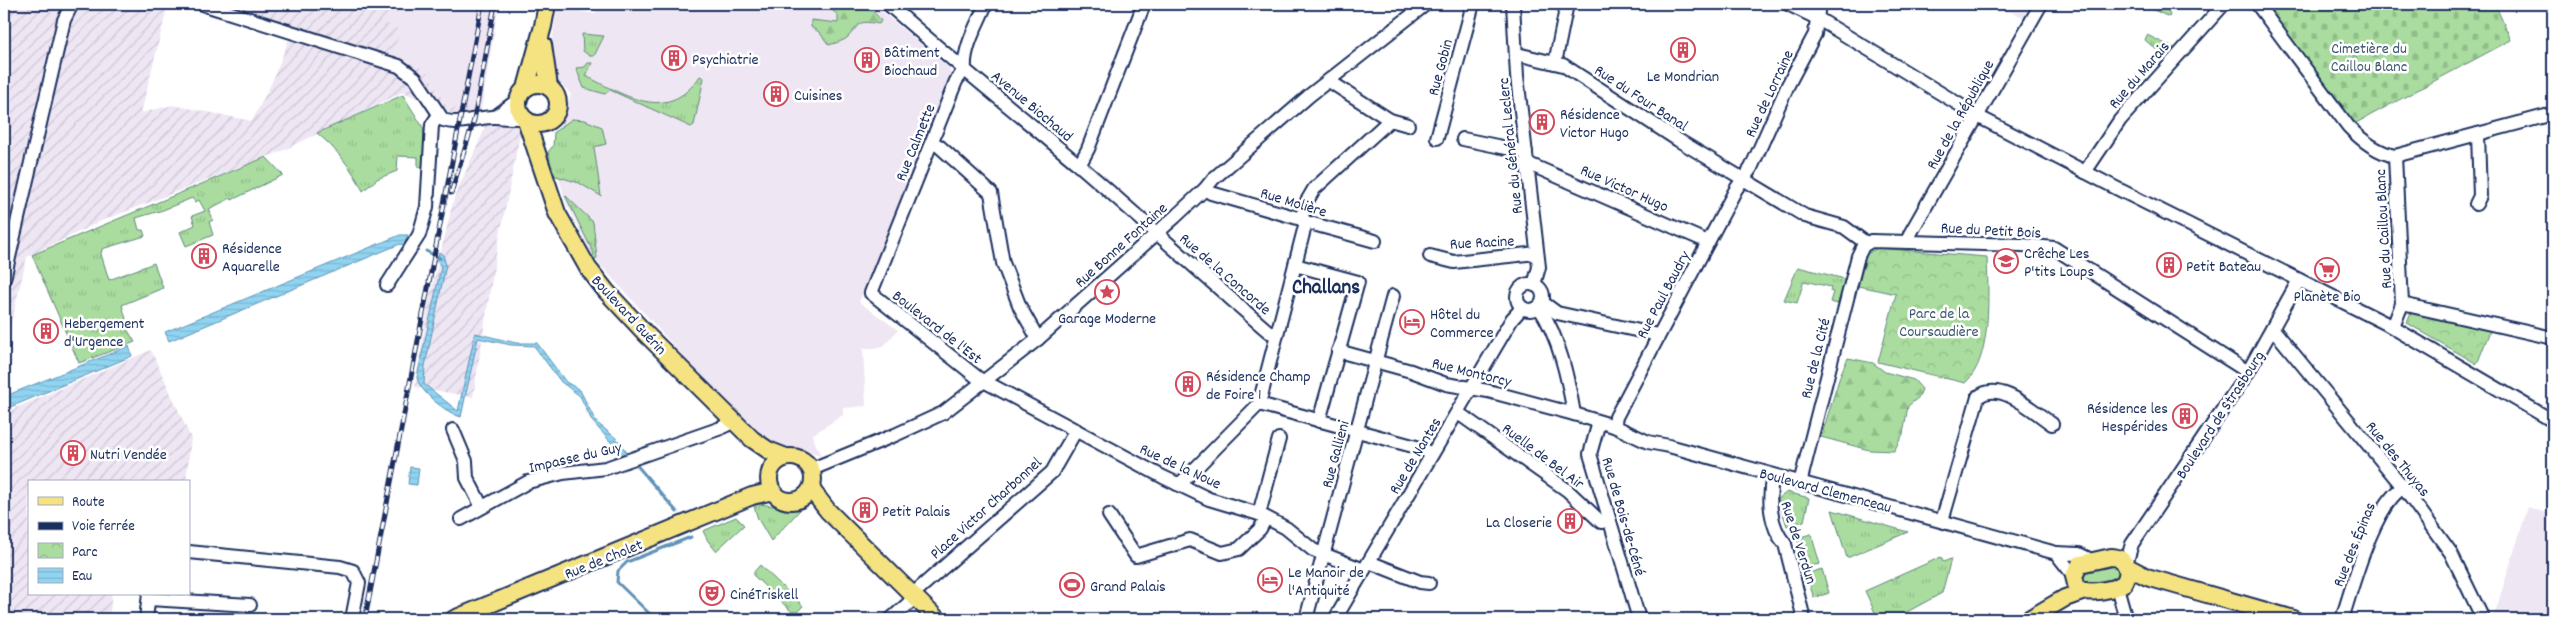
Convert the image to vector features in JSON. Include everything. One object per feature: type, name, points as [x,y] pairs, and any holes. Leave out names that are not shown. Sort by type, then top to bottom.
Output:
[{"type":"main road","points":[[523,93],[537,84],[548,87],[554,92],[558,102],[556,114],[549,121],[537,124],[525,119],[519,109],[523,93],[543,26],[546,4]]},
{"type":"main road","points":[[543,26],[548,87]]},
{"type":"main road","name":"Boulevard Guérin","points":[[525,119],[558,213],[580,256],[592,273],[647,336],[752,439],[768,450],[786,457]]},
{"type":"main road","name":"Boulevard Guérin","points":[[542,166],[544,137],[549,121]]},
{"type":"main road","name":"Boulevard Guérin","points":[[752,439],[771,481]]},
{"type":"main road","points":[[786,457],[804,460],[812,469],[814,483],[807,494],[796,501],[783,500],[771,481],[779,460],[786,457]]},
{"type":"main road","name":"Rue de Cholet","points":[[454,619],[752,496],[771,481]]},
{"type":"main road","points":[[807,494],[911,598],[937,619]]},
{"type":"main road","points":[[2029,619],[2065,598],[2078,582],[2080,564],[2110,557],[2120,559],[2147,578],[2294,619]]},
{"type":"main road","points":[[2121,585],[2128,576],[2126,565]]},
{"type":"main road","points":[[2078,582],[2121,585],[2147,578]]},
{"type":"main road","points":[[911,598],[926,619]]},
{"type":"street","points":[[63,4],[64,20]]},
{"type":"street","points":[[4,279],[64,20],[72,4]]},
{"type":"street","points":[[202,4],[230,8],[399,66],[415,78],[438,116],[449,122],[495,117],[525,119]]},
{"type":"street","name":"Avenue Biochaud","points":[[888,4],[944,54],[965,69],[1080,166],[1156,234]]},
{"type":"street","name":"Rue Calmette","points":[[870,293],[956,81],[965,69],[964,61],[986,4]]},
{"type":"street","points":[[1080,166],[1088,150],[1144,4]]},
{"type":"street","name":"Rue Bonne Fontaine","points":[[812,469],[895,436],[943,412],[986,381],[1038,339],[1156,234],[1206,189],[1223,170],[1329,81],[1426,4]]},
{"type":"street","name":"Rue Gobin","points":[[1437,138],[1473,4]]},
{"type":"street","name":"Rue du Général Leclerc","points":[[1512,4],[1517,54],[1517,76],[1539,267],[1534,285]]},
{"type":"street","points":[[1554,63],[1567,4]]},
{"type":"street","points":[[1788,4],[1817,18],[1977,116],[2393,327],[2553,421]]},
{"type":"street","name":"Rue de Lorraine","points":[[1744,180],[1788,85],[1815,34],[1819,4]]},
{"type":"street","name":"Rue de la République","points":[[1908,241],[1910,234],[2041,4]]},
{"type":"street","name":"Rue du Marais","points":[[2085,172],[2120,120],[2224,4]]},
{"type":"street","name":"Rue du Caillou Blanc","points":[[2257,4],[2348,126],[2366,143],[2386,155],[2395,156],[2402,304],[2393,327]]},
{"type":"street","name":"Rue du Four Banal","points":[[1517,54],[1563,65],[1678,140],[1744,180]]},
{"type":"street","points":[[1329,81],[1390,120],[1408,125]]},
{"type":"street","points":[[495,117],[523,93]]},
{"type":"street","points":[[2395,156],[2553,114]]},
{"type":"street","points":[[387,285],[417,240],[427,207],[432,125],[438,116]]},
{"type":"street","points":[[1177,484],[1183,481],[1260,404],[1295,265],[1306,200],[1314,189],[1390,120]]},
{"type":"street","points":[[2476,204],[2480,196],[2478,134]]},
{"type":"street","name":"Rue Victor Hugo","points":[[1463,139],[1527,158],[1708,242]]},
{"type":"street","points":[[932,142],[940,146],[991,193],[1003,263],[1020,306],[1038,339]]},
{"type":"street","points":[[1744,180],[1805,216],[1844,227],[1866,243]]},
{"type":"street","name":"Rue Paul Baudry","points":[[1614,426],[1616,417],[1658,334],[1736,189],[1744,180]]},
{"type":"street","name":"Rue Molière","points":[[1206,189],[1211,193],[1375,241]]},
{"type":"street","name":"Rue de la Concorde","points":[[1156,234],[1269,332],[1277,335]]},
{"type":"street","name":"Rue du Petit Bois","points":[[1866,243],[1876,240],[2054,248],[2248,372]]},
{"type":"street","name":"Rue de la Cité","points":[[1800,483],[1856,265],[1861,249],[1866,243]]},
{"type":"street","name":"Rue Racine","points":[[1430,256],[1454,262],[1537,253]]},
{"type":"street","points":[[1295,265],[1358,282],[1319,421]]},
{"type":"street","name":"Boulevard de Strasbourg","points":[[2126,565],[2132,544],[2248,372],[2299,280]]},
{"type":"street","points":[[1541,305],[1529,311],[1522,308],[1517,302],[1518,291],[1523,286],[1534,285],[1541,290],[1541,305],[1552,329],[1570,392],[1574,414]]},
{"type":"street","name":"Boulevard de l'Est","points":[[870,293],[978,378],[986,381]]},
{"type":"street","name":"Rue Gallieni","points":[[1306,619],[1393,296]]},
{"type":"street","points":[[2402,304],[2553,338]]},
{"type":"street","points":[[1541,305],[1557,313],[1658,334]]},
{"type":"street","name":"Rue de Nantes","points":[[1335,619],[1512,319],[1522,308]]},
{"type":"street","name":"Rue des Thuyas","points":[[2273,329],[2403,487],[2451,553],[2483,619]]},
{"type":"street","name":"Rue Montorcy","points":[[1338,350],[1446,384],[1472,388],[1599,422]]},
{"type":"street","name":"Rue de la Noue","points":[[986,381],[1177,484],[1209,499],[1262,516],[1286,528],[1313,550],[1420,582],[1429,583]]},
{"type":"street","points":[[1942,521],[1978,397],[1992,391],[2023,401],[2035,413],[2052,424]]},
{"type":"street","points":[[1260,404],[1420,448],[1432,454]]},
{"type":"street","name":"Ruelle de Bel Air","points":[[1458,413],[1567,490],[1601,522],[1610,521]]},
{"type":"street","name":"Impasse du Guy","points":[[461,520],[528,482],[563,473],[606,468],[734,421]]},
{"type":"street","name":"Boulevard Clemenceau","points":[[1599,422],[1614,426],[1648,442],[1669,446],[2056,553],[2079,554],[2093,561]]},
{"type":"street","name":"Rue de Bois-de-Céné","points":[[1599,422],[1590,454],[1639,619]]},
{"type":"street","points":[[453,430],[466,461],[467,478],[482,507]]},
{"type":"street","name":"Place Victor Charbonnel","points":[[891,619],[911,598],[1052,472],[1076,430]]},
{"type":"street","points":[[1109,515],[1136,556],[1190,540],[1222,553],[1239,549],[1260,529],[1279,439]]},
{"type":"street","name":"Rue de Verdun","points":[[1773,475],[1769,504],[1779,537],[1785,544],[1804,619]]},
{"type":"street","name":"Rue des Épinas","points":[[2342,619],[2372,534],[2391,498],[2403,487]]},
{"type":"street","name":"Boulevard de Strasbourg","points":[[2110,557],[2132,544]]},
{"type":"street","points":[[190,552],[340,567],[353,571],[359,583],[352,619]]},
{"type":"street","points":[[2056,553],[2078,582]]},
{"type":"street","points":[[2121,585],[2126,619]]},
{"type":"street","points":[[146,619],[149,596],[250,605]]},
{"type":"shaded area","points":[[4,4],[168,4],[141,113],[173,105],[252,121],[272,82],[289,39],[233,21],[239,4],[396,4],[384,22],[401,31],[392,54],[426,70],[447,107],[481,109],[500,122],[522,124],[495,260],[473,397],[415,387],[429,300],[454,198],[485,128],[403,92],[282,151],[101,221],[27,257],[4,352]]},
{"type":"shaded area","points":[[396,4],[499,4],[481,109],[447,107],[426,70],[392,54],[383,22]]},
{"type":"shaded area","points":[[599,4],[873,4],[949,68],[951,75],[859,302],[898,330],[883,347],[863,349],[866,406],[843,408],[843,415],[812,435],[821,456],[771,442],[713,389],[593,257],[565,200],[552,153],[571,94],[555,78],[550,55],[557,7],[595,14]]},
{"type":"shaded area","points":[[1990,4],[2033,4],[2026,18]]},
{"type":"shaded area","points":[[151,350],[191,438],[186,480],[28,480],[28,596],[112,596],[109,619],[4,619],[4,413]]},
{"type":"shaded area","points":[[2528,507],[2553,515],[2553,619],[2491,619],[2490,617],[2495,613]]},
{"type":"green space","points":[[824,4],[864,6],[876,14],[881,21],[879,24],[867,22],[860,24],[846,38],[829,45],[819,32],[811,27],[811,20],[838,23],[838,15]]},
{"type":"green space","points":[[2133,4],[2164,4],[2170,15],[2169,17],[2143,5],[2140,10]]},
{"type":"green space","name":"Cimetière du Caillou Blanc","points":[[2264,4],[2495,4],[2511,40],[2354,124]]},
{"type":"green space","points":[[582,34],[604,36],[594,56],[590,56],[583,51]]},
{"type":"green space","points":[[2147,35],[2174,48],[2165,57],[2145,40]]},
{"type":"green space","points":[[588,63],[592,63],[586,76],[616,91],[646,101],[660,102],[674,99],[688,91],[700,76],[704,78],[694,125],[691,127],[610,90],[605,94],[584,88],[576,68],[585,67]]},
{"type":"green space","points":[[403,95],[424,129],[423,167],[418,167],[418,157],[398,156],[397,171],[377,179],[363,191],[343,159],[317,133]]},
{"type":"green space","points":[[572,119],[585,120],[602,127],[606,144],[594,147],[601,196],[579,183],[556,176],[552,172],[548,152],[553,146],[554,132]]},
{"type":"green space","points":[[266,157],[283,175],[209,209],[213,220],[209,222],[213,235],[186,246],[180,232],[195,225],[192,216],[205,211],[199,200],[195,202],[192,198],[163,210],[136,218],[139,230],[143,230],[145,236],[102,249],[101,254],[109,280],[154,263],[163,288],[122,305],[126,319],[122,321],[135,342],[79,363],[32,255]]},
{"type":"green space","points":[[565,195],[593,222],[597,258],[591,259],[594,254]]},
{"type":"green space","name":"Parc de la Coursaudière","points":[[1877,248],[1987,257],[1988,305],[1985,342],[1974,372],[1965,383],[1878,362],[1896,294],[1858,286],[1867,254]]},
{"type":"green space","points":[[1798,267],[1845,279],[1838,304],[1830,302],[1833,292],[1830,291],[1831,287],[1804,281],[1797,303],[1784,300]]},
{"type":"green space","points":[[2411,313],[2490,331],[2477,364],[2407,323]]},
{"type":"green space","points":[[1848,358],[1873,363],[1885,372],[1914,380],[1922,389],[1919,397],[1908,406],[1903,434],[1894,451],[1869,450],[1821,437],[1841,373]]},
{"type":"green space","points":[[1787,492],[1809,498],[1804,521],[1787,526],[1778,499]]},
{"type":"green space","points":[[753,503],[800,510],[771,541],[758,519]]},
{"type":"green space","points":[[1832,510],[1908,532],[1847,558]]},
{"type":"green space","points":[[736,517],[744,525],[716,551],[703,531]]},
{"type":"green space","points":[[1811,534],[1820,564],[1806,567],[1797,538]]},
{"type":"green space","points":[[1941,557],[1943,562],[1951,559],[1942,593],[1894,619],[1878,619],[1865,591]]},
{"type":"green space","points":[[2112,563],[2117,565],[2121,574],[2116,581],[2091,586],[2083,584],[2081,572]]},
{"type":"green space","points":[[760,565],[803,606],[797,612],[792,612],[754,576],[754,572]]},
{"type":"green space","points":[[1822,569],[1829,593],[1814,598],[1806,574]]},
{"type":"water","points":[[400,235],[408,235],[404,245],[400,244],[169,341],[165,332]]},
{"type":"water","points":[[439,252],[443,255],[446,265],[425,366],[424,384],[458,411],[475,333],[516,343],[537,343],[566,382],[580,390],[596,422],[617,439],[628,454],[623,456],[592,421],[580,396],[561,382],[534,346],[511,345],[478,338],[461,417],[441,407],[428,395],[417,377],[441,267],[437,260]]},
{"type":"water","points":[[129,346],[132,356],[13,406],[5,407],[8,395]]},
{"type":"water","points":[[410,467],[419,468],[417,485],[408,484]]},
{"type":"waterway","points":[[426,251],[440,258]]},
{"type":"waterway","points":[[634,462],[677,512]]},
{"type":"waterway","points":[[655,619],[617,582],[618,571],[627,562],[691,537]]},
{"type":"railway","points":[[365,619],[482,4]]},
{"type":"railway","points":[[451,193],[474,120],[495,4]]},
{"type":"place","name":"Le Mondrian","points":[[1683,50]]},
{"type":"place","name":"Psychiatrie","points":[[674,58]]},
{"type":"place","name":"Bâtiment Biochaud","points":[[867,60]]},
{"type":"place","name":"Cuisines","points":[[776,94]]},
{"type":"place","name":"Résidence Victor Hugo","points":[[1542,122]]},
{"type":"place","name":"Résidence Aquarelle","points":[[204,256]]},
{"type":"place","name":"Crêche Les P'tits Loups","points":[[2006,261]]},
{"type":"place","name":"Petit Bateau","points":[[2169,265]]},
{"type":"place","name":"Planète Bio","points":[[2327,270]]},
{"type":"place","name":"Garage Moderne","points":[[1107,292]]},
{"type":"place","name":"Hôtel du Commerce","points":[[1412,322]]},
{"type":"place","name":"Hebergement d'Urgence","points":[[46,331]]},
{"type":"place","name":"Résidence Champ de Foire 1","points":[[1188,384]]},
{"type":"place","name":"Résidence les Hespérides","points":[[2185,416]]},
{"type":"place","name":"Nutri Vendée","points":[[73,453]]},
{"type":"place","name":"Petit Palais","points":[[865,510]]},
{"type":"place","name":"La Closerie","points":[[1570,521]]},
{"type":"place","name":"Le Manoir de l'Antiquité","points":[[1270,580]]},
{"type":"place","name":"Grand Palais","points":[[1072,585]]},
{"type":"place","name":"CinéTriskell","points":[[712,593]]},
{"type":"district","name":"Challans","points":[[1326,286]]}]
